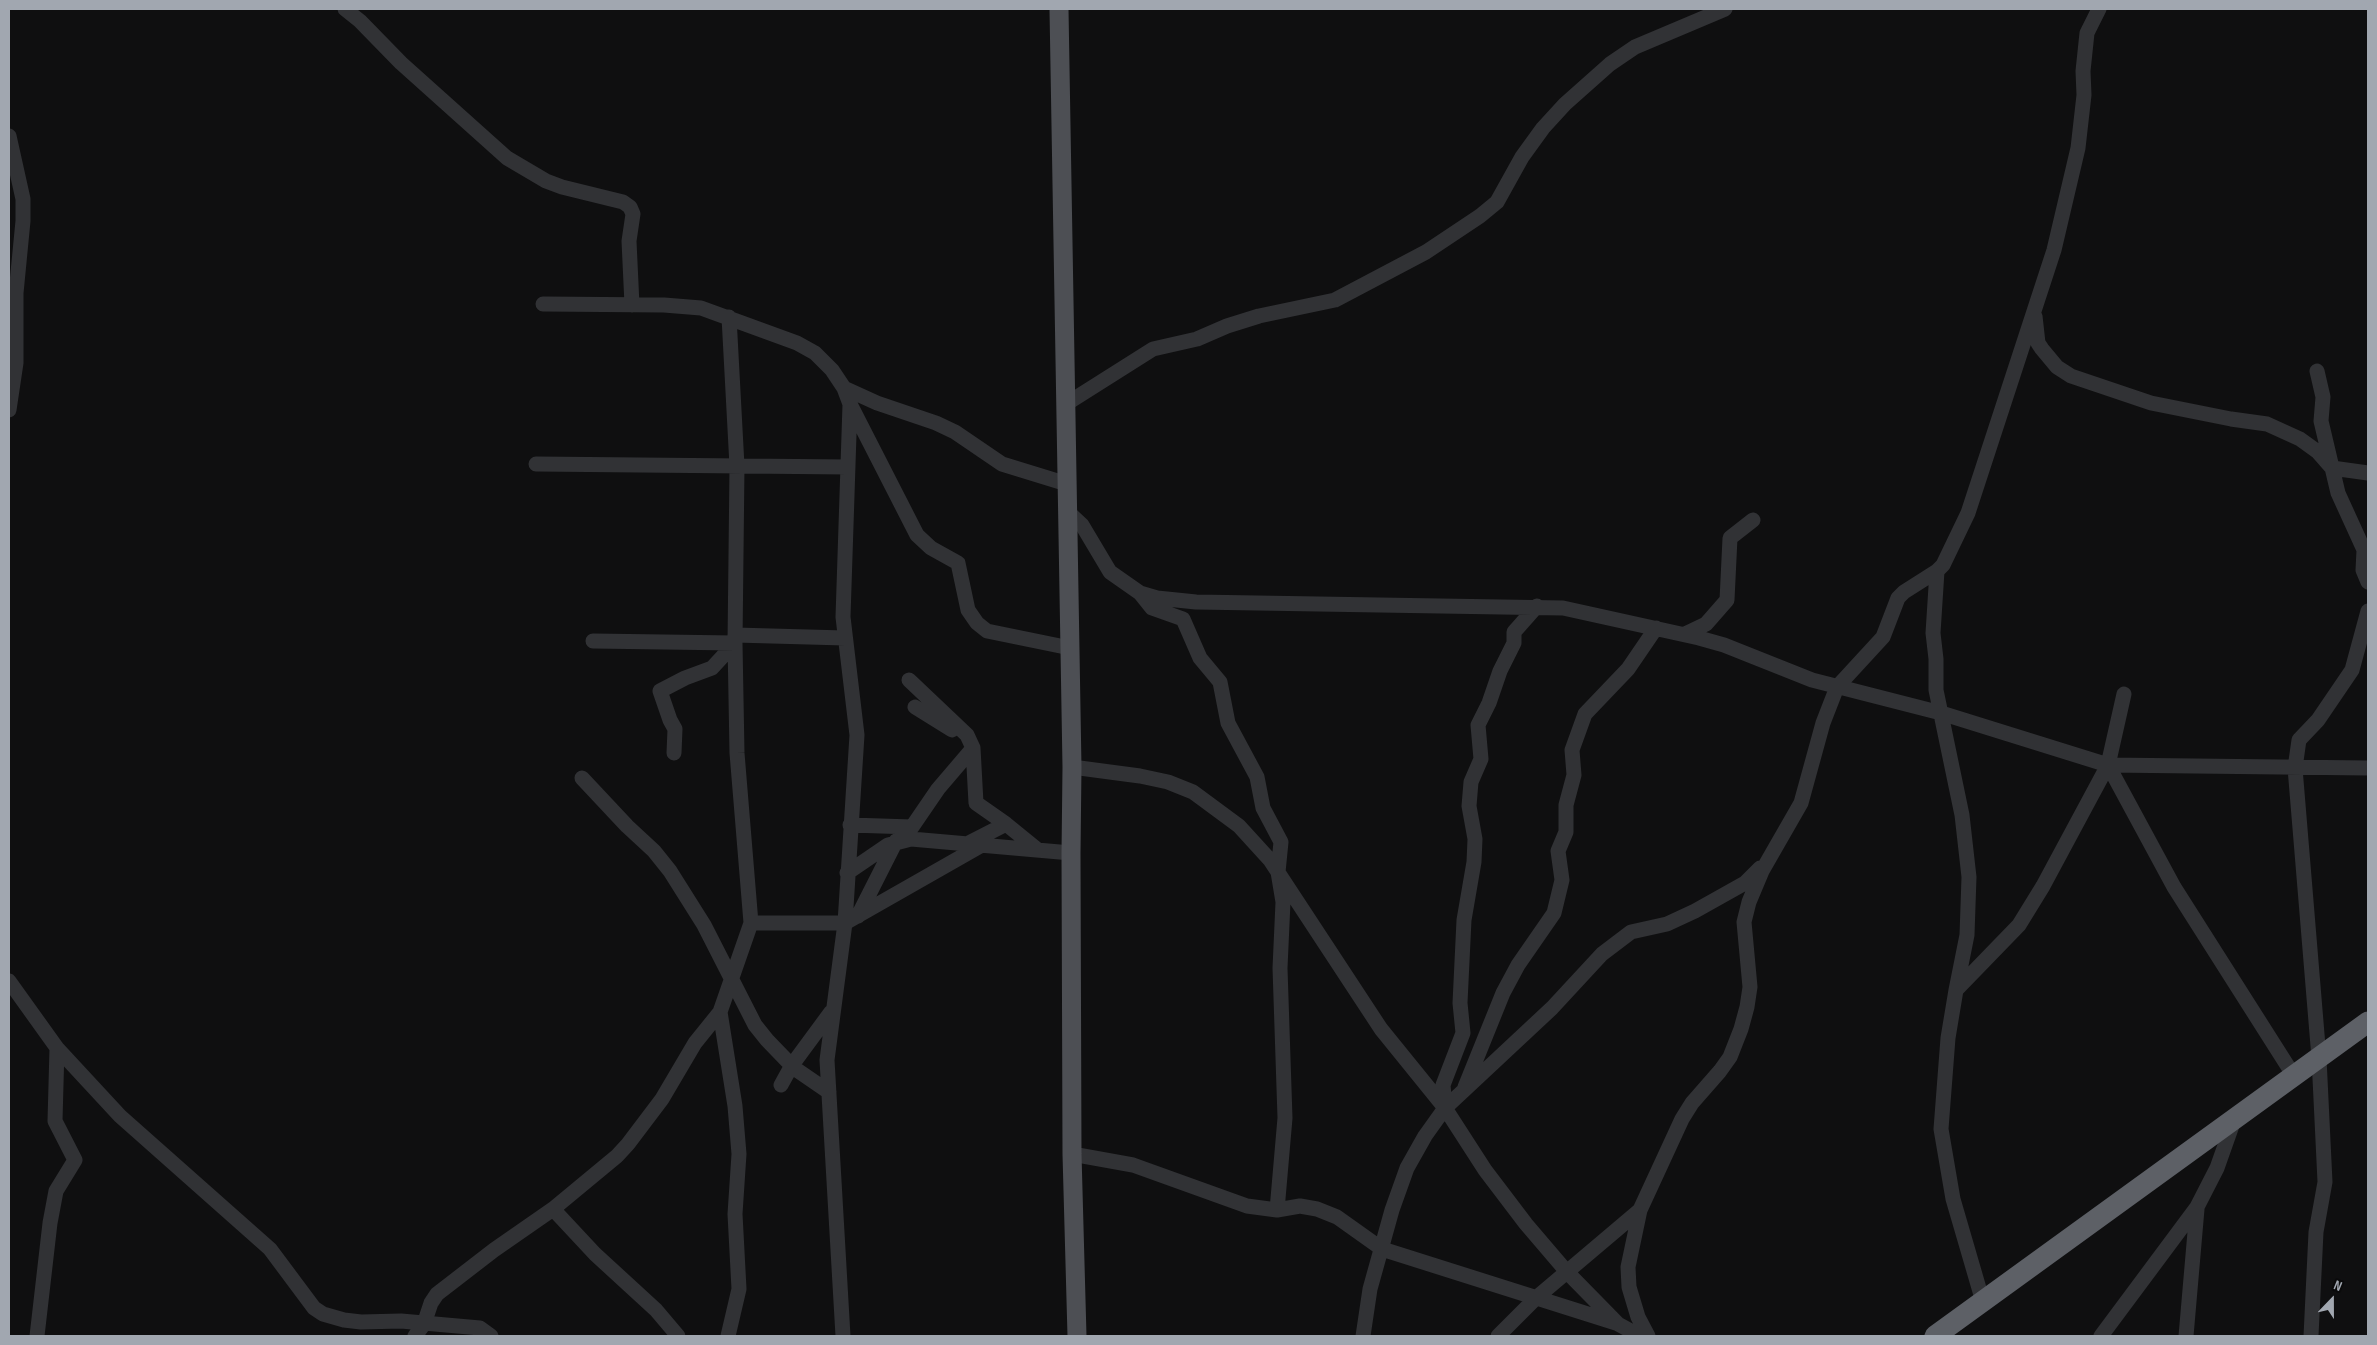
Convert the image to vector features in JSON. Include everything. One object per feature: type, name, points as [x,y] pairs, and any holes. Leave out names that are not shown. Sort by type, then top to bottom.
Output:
[{"type":"highway","points":[[1935,1336],[2368,1022]]},
{"type":"main road","points":[[1059,9],[1072,767],[1070,853],[1072,1154],[1077,1336]]},
{"type":"street","points":[[345,9],[360,21],[401,63],[450,104],[484,139],[507,158],[546,181],[562,187],[623,202],[630,206],[633,214],[629,241],[632,305]]},
{"type":"street","points":[[1066,404],[1153,349],[1198,339],[1227,326],[1259,316],[1338,298],[1426,252],[1480,216],[1497,202],[1522,157],[1543,128],[1564,104],[1610,64],[1635,47],[1719,9]]},
{"type":"street","points":[[1648,1336],[1638,1316],[1629,1286],[1628,1267],[1640,1210],[1682,1119],[1730,1057],[1741,1030],[1750,987],[1744,922],[1755,886],[1801,803],[1823,723],[1836,687],[1883,637],[1898,598],[1904,592],[1937,571],[1948,557],[1968,513],[2054,250],[2079,139],[2084,95],[2082,71],[2087,33],[2099,9]]},
{"type":"street","points":[[9,136],[23,200],[23,221],[16,293],[15,372],[9,410]]},
{"type":"street","points":[[542,304],[701,308],[797,343],[815,353],[832,370],[844,388],[850,404],[916,536],[930,548],[958,563],[968,610],[977,623],[987,631],[1070,648]]},
{"type":"street","points":[[2034,309],[2038,342],[2052,361],[2071,376],[2151,403],[2231,419],[2255,421],[2279,428],[2309,445],[2332,468],[2368,473]]},
{"type":"street","points":[[420,1330],[431,1302],[437,1294],[494,1250],[552,1209],[628,1144],[662,1099],[695,1043],[720,1012],[751,924],[737,752],[735,639],[737,466],[729,317]]},
{"type":"street","points":[[2317,371],[2323,397],[2321,421],[2338,493],[2364,550],[2363,570],[2368,582]]},
{"type":"street","points":[[844,388],[877,403],[936,423],[954,432],[1002,464],[1067,484]]},
{"type":"street","points":[[843,1336],[827,1060],[845,923],[846,873],[857,724],[845,638],[843,582],[850,404]]},
{"type":"street","points":[[536,464],[848,468]]},
{"type":"street","points":[[1068,512],[1082,525],[1110,572],[1140,593],[1152,608],[1183,619],[1200,658],[1220,682],[1228,723],[1257,777],[1263,808],[1280,842],[1278,872],[1283,902],[1280,968],[1285,1100],[1282,1166],[1277,1210]]},
{"type":"street","points":[[1685,634],[1706,624],[1727,600],[1730,538],[1753,520]]},
{"type":"street","points":[[1937,571],[1933,633],[1936,659],[1936,690],[1962,815],[1969,877],[1967,935],[1948,1038],[1941,1129],[1953,1198],[1983,1302]]},
{"type":"street","points":[[1140,593],[1157,598],[1196,602],[1409,607],[1537,606],[1563,608],[1685,634],[1724,645],[1783,670],[1836,687],[1941,713],[2108,764],[2368,768]]},
{"type":"street","points":[[1445,1108],[1443,1086],[1463,1033],[1460,1003],[1464,920],[1474,862],[1475,839],[1469,806],[1471,782],[1481,759],[1478,724],[1489,703],[1500,671],[1514,643],[1514,632],[1537,606]]},
{"type":"street","points":[[2312,1336],[2316,1232],[2325,1182],[2319,1058],[2295,768],[2299,740],[2318,720],[2352,670],[2368,611]]},
{"type":"street","points":[[1464,1091],[1503,993],[1518,965],[1554,913],[1562,880],[1558,851],[1566,832],[1566,805],[1574,775],[1572,750],[1584,714],[1628,669],[1656,628]]},
{"type":"street","points":[[593,641],[845,638]]},
{"type":"street","points":[[674,753],[675,728],[670,720],[660,691],[685,678],[712,668],[735,639]]},
{"type":"street","points":[[909,680],[964,733],[973,748],[976,802],[1038,850]]},
{"type":"street","points":[[1956,990],[2020,925],[2043,886],[2108,764],[2124,694]]},
{"type":"street","points":[[915,707],[952,730],[964,733]]},
{"type":"street","points":[[850,824],[912,827],[938,790],[973,748]]},
{"type":"street","points":[[2108,764],[2174,887],[2294,1076]]},
{"type":"street","points":[[1072,767],[1140,776],[1193,792],[1239,826],[1278,872],[1381,1029],[1445,1108],[1485,1170],[1526,1224],[1567,1272],[1618,1324]]},
{"type":"street","points":[[582,778],[603,798],[627,826],[654,850],[670,871],[704,925],[732,976],[755,1025],[792,1065],[829,1092]]},
{"type":"street","points":[[751,924],[845,923],[1006,824]]},
{"type":"street","points":[[846,873],[896,841],[911,839],[1070,853]]},
{"type":"street","points":[[858,916],[896,841]]},
{"type":"street","points":[[1363,1336],[1370,1289],[1392,1210],[1407,1168],[1425,1136],[1445,1108],[1552,1008],[1602,954],[1631,932],[1667,924],[1745,883],[1773,856]]},
{"type":"street","points":[[9,981],[57,1048],[120,1116],[270,1250],[314,1308],[323,1314],[344,1320],[361,1322],[401,1321],[420,1330],[480,1328],[491,1336]]},
{"type":"street","points":[[781,1085],[792,1065],[833,1009]]},
{"type":"street","points":[[720,1012],[735,1106],[739,1154],[736,1214],[739,1289],[728,1336]]},
{"type":"street","points":[[36,1336],[50,1223],[56,1191],[75,1160],[55,1120],[57,1048]]},
{"type":"street","points":[[2101,1336],[2197,1207],[2217,1168],[2234,1120]]},
{"type":"street","points":[[1072,1154],[1133,1165],[1247,1206],[1277,1210],[1300,1206],[1318,1209],[1337,1217],[1382,1249],[1618,1324],[1640,1336]]},
{"type":"street","points":[[2186,1336],[2197,1207]]},
{"type":"street","points":[[552,1209],[595,1254],[656,1310],[678,1336]]},
{"type":"street","points":[[1498,1336],[1536,1298],[1640,1210]]}]
